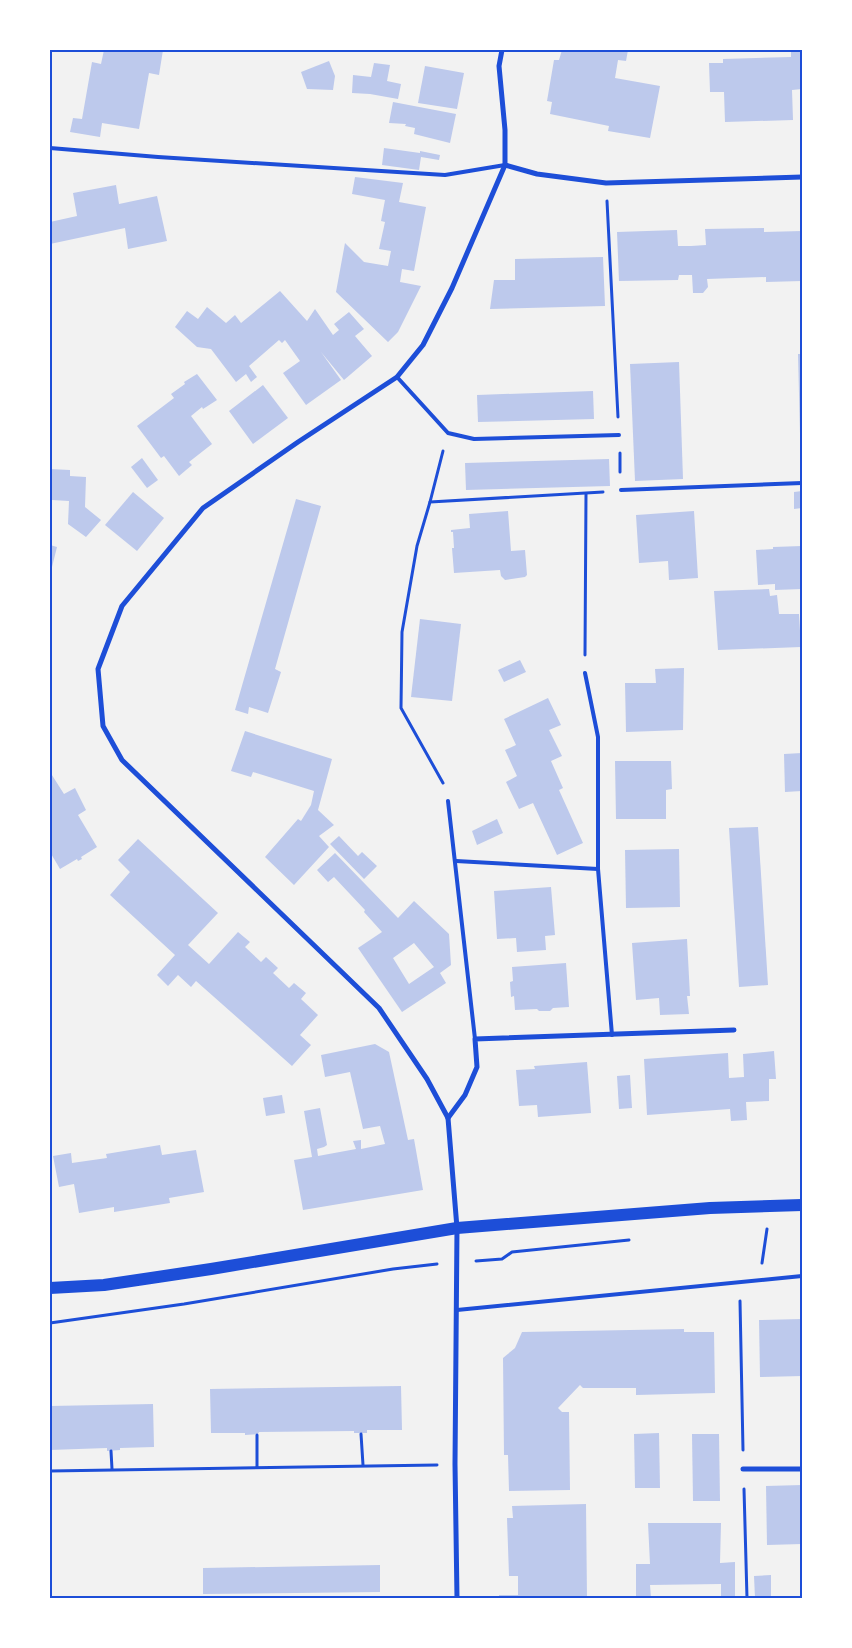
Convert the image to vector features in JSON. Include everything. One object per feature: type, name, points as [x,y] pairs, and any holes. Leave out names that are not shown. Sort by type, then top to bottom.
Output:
[{"type":"main road","points":[[50,1288],[104,1285],[211,1270],[457,1228],[710,1208],[802,1205]]},
{"type":"street","points":[[457,1598],[455,1464],[457,1228],[448,1118],[427,1079],[379,1008],[122,760],[103,726],[98,669],[122,606],[203,508],[298,442],[397,378],[423,345],[452,288],[506,165],[499,66],[502,50]]},
{"type":"street","points":[[506,165],[537,174],[606,183],[802,177]]},
{"type":"street","points":[[448,1118],[465,1094],[477,1067],[475,1039],[734,1030]]},
{"type":"street","points":[[743,1469],[802,1469]]},
{"type":"lane","points":[[50,148],[158,157],[445,175],[506,165]]},
{"type":"lane","points":[[397,378],[448,433],[474,439],[619,435]]},
{"type":"lane","points":[[621,490],[802,483]]},
{"type":"lane","points":[[585,674],[598,737],[598,869],[612,1035]]},
{"type":"lane","points":[[448,800],[475,1039]]},
{"type":"lane","points":[[456,861],[598,869]]},
{"type":"lane","points":[[457,1310],[802,1276]]},
{"type":"path","points":[[430,502],[586,494],[621,490],[606,183]]},
{"type":"path","points":[[448,433],[417,546],[402,632],[401,708],[442,782],[448,800]]},
{"type":"path","points":[[585,674],[586,494]]},
{"type":"path","points":[[747,1598],[740,1291],[762,1262],[767,1229],[767,1206]]},
{"type":"path","points":[[767,1229],[776,1229]]},
{"type":"path","points":[[502,1259],[512,1252],[630,1240]]},
{"type":"path","points":[[50,1324],[419,1266]]},
{"type":"path","points":[[361,1434],[363,1465]]},
{"type":"path","points":[[257,1435],[257,1467]]},
{"type":"path","points":[[111,1450],[112,1470]]},
{"type":"path","points":[[50,1471],[455,1464]]},
{"type":"building","points":[[104,50],[163,50],[159,75],[149,73],[139,129],[102,123],[100,137],[70,132],[73,118],[82,119],[92,62],[101,64]]},
{"type":"building","points":[[562,50],[628,50],[626,61],[618,60],[615,78],[660,86],[650,138],[608,131],[609,126],[550,114],[552,102],[547,101],[554,60],[559,60]]},
{"type":"building","points":[[791,50],[802,50],[802,89],[792,90],[793,120],[725,122],[724,92],[710,92],[709,63],[723,63],[723,59],[791,57]]},
{"type":"building","points":[[329,61],[335,76],[333,90],[307,89],[301,72]]},
{"type":"building","points":[[374,63],[390,65],[387,81],[401,84],[398,99],[352,93],[353,75],[371,77]]},
{"type":"building","points":[[425,66],[464,73],[457,109],[418,103]]},
{"type":"building","points":[[393,102],[456,114],[450,143],[414,134],[415,128],[405,126],[406,124],[389,123]]},
{"type":"building","points":[[384,148],[440,155],[439,160],[421,157],[419,170],[382,165]]},
{"type":"building","points":[[355,177],[403,183],[399,202],[426,207],[414,271],[402,269],[400,282],[421,286],[398,332],[388,342],[336,292],[345,243],[364,262],[388,266],[391,251],[379,249],[385,222],[381,221],[385,200],[352,194]]},
{"type":"building","points":[[116,185],[119,204],[157,196],[167,241],[128,249],[125,228],[50,244],[50,222],[77,216],[73,193]]},
{"type":"building","points":[[764,228],[764,232],[802,231],[802,281],[766,282],[766,277],[707,279],[708,287],[703,293],[693,293],[692,275],[679,275],[678,280],[619,281],[617,232],[677,230],[678,246],[691,246],[706,245],[705,229]]},
{"type":"building","points":[[603,257],[605,306],[490,309],[494,280],[515,280],[515,259]]},
{"type":"building","points":[[280,291],[307,321],[315,309],[333,335],[339,330],[334,324],[349,312],[364,329],[355,336],[372,356],[344,380],[321,352],[341,380],[306,405],[283,373],[300,361],[285,340],[282,343],[279,340],[249,366],[257,377],[251,382],[246,374],[236,382],[211,349],[197,347],[175,327],[187,311],[198,319],[207,307],[226,323],[235,315],[241,323]]},
{"type":"building","points":[[798,354],[802,354],[802,434],[800,434]]},
{"type":"building","points":[[679,362],[683,479],[635,481],[630,364]]},
{"type":"building","points":[[197,374],[217,400],[203,409],[202,407],[191,416],[212,444],[189,462],[192,465],[179,476],[164,456],[161,458],[137,426],[174,398],[171,394],[185,384],[184,382]]},
{"type":"building","points":[[263,385],[288,418],[253,444],[229,411]]},
{"type":"building","points":[[593,391],[594,419],[478,422],[477,395]]},
{"type":"building","points":[[142,458],[158,480],[147,488],[131,467]]},
{"type":"building","points":[[609,459],[610,486],[466,490],[465,463]]},
{"type":"building","points":[[50,469],[70,470],[70,476],[86,477],[85,507],[101,520],[86,537],[68,524],[69,501],[52,500],[52,505],[50,505]]},
{"type":"building","points":[[802,491],[802,508],[794,509],[794,492]]},
{"type":"building","points":[[133,492],[164,518],[137,551],[105,525]]},
{"type":"building","points":[[296,499],[321,506],[275,669],[281,672],[268,713],[249,707],[248,714],[235,710]]},
{"type":"building","points":[[508,511],[511,551],[525,550],[527,575],[525,577],[505,580],[501,576],[500,570],[454,573],[453,532],[451,530],[470,528],[469,514]]},
{"type":"building","points":[[694,511],[698,578],[669,580],[668,561],[639,563],[636,515]]},
{"type":"building","points":[[50,545],[57,547],[51,571],[50,571]]},
{"type":"building","points":[[802,546],[802,589],[775,590],[775,584],[758,585],[756,550],[773,549],[773,547]]},
{"type":"building","points":[[769,589],[770,596],[777,595],[779,614],[799,614],[801,647],[718,650],[714,591]]},
{"type":"building","points":[[420,619],[461,624],[452,701],[411,697]]},
{"type":"building","points":[[520,660],[526,672],[504,682],[498,670]]},
{"type":"building","points":[[684,668],[683,730],[626,732],[625,683],[656,683],[655,669]]},
{"type":"building","points":[[548,698],[561,725],[549,730],[562,756],[551,761],[563,788],[559,790],[583,843],[557,855],[533,803],[519,809],[506,782],[517,776],[505,750],[516,745],[504,719]]},
{"type":"building","points":[[245,731],[332,759],[318,810],[334,825],[319,836],[329,847],[294,885],[265,857],[298,819],[301,821],[311,805],[314,791],[253,772],[251,777],[231,771]]},
{"type":"building","points":[[802,753],[802,791],[785,792],[784,754]]},
{"type":"building","points":[[615,761],[671,761],[672,789],[666,790],[666,819],[616,819]]},
{"type":"building","points":[[50,772],[64,794],[75,788],[86,810],[78,815],[97,847],[81,857],[82,859],[78,861],[77,859],[60,869],[50,852]]},
{"type":"building","points":[[497,819],[503,833],[477,845],[472,831]]},
{"type":"building","points":[[758,827],[768,985],[739,987],[729,828]]},
{"type":"building","points":[[339,836],[358,856],[362,852],[377,866],[364,879],[330,844]]},
{"type":"building","points":[[138,839],[218,913],[188,945],[209,964],[238,932],[250,942],[245,947],[261,962],[266,957],[278,968],[273,973],[289,988],[294,983],[306,993],[301,999],[318,1015],[300,1035],[311,1045],[292,1066],[196,981],[191,987],[178,975],[168,986],[157,975],[175,955],[110,895],[130,872],[118,860]]},
{"type":"building","points":[[679,849],[680,907],[626,908],[625,850]]},
{"type":"building","points":[[335,853],[398,918],[414,901],[449,934],[451,965],[440,973],[446,983],[402,1012],[358,948],[382,932],[364,912],[365,910],[334,877],[328,882],[317,870]],"holes":[[[414,943],[434,967],[409,984],[393,958]]]},
{"type":"building","points":[[551,887],[555,935],[545,936],[546,950],[517,952],[516,938],[497,939],[494,891]]},
{"type":"building","points":[[687,939],[690,996],[687,996],[689,1014],[660,1015],[659,998],[636,1000],[632,943]]},
{"type":"building","points":[[566,963],[569,1007],[553,1008],[550,1011],[539,1011],[537,1009],[515,1010],[514,996],[511,997],[512,967]]},
{"type":"building","points":[[375,1044],[389,1052],[408,1140],[414,1139],[423,1190],[303,1210],[294,1160],[312,1157],[304,1111],[320,1108],[327,1145],[317,1149],[318,1156],[356,1149],[353,1141],[361,1140],[361,1149],[385,1144],[380,1126],[363,1129],[350,1072],[325,1077],[321,1055]]},
{"type":"building","points":[[774,1051],[776,1079],[769,1079],[769,1101],[746,1102],[747,1120],[731,1121],[730,1109],[647,1115],[644,1059],[728,1053],[729,1078],[744,1077],[743,1054]]},
{"type":"building","points":[[587,1062],[591,1113],[538,1117],[537,1105],[519,1106],[516,1070],[535,1069],[534,1066]]},
{"type":"building","points":[[630,1075],[632,1108],[619,1109],[617,1076]]},
{"type":"building","points":[[282,1095],[285,1113],[266,1116],[263,1098]]},
{"type":"building","points":[[160,1145],[162,1155],[196,1150],[204,1192],[169,1198],[170,1203],[114,1212],[114,1207],[79,1213],[74,1184],[59,1187],[53,1156],[71,1153],[72,1163],[107,1158],[106,1154]]},
{"type":"building","points":[[802,1319],[802,1376],[760,1377],[759,1320]]},
{"type":"building","points":[[684,1329],[684,1332],[714,1332],[715,1393],[636,1395],[636,1388],[583,1388],[580,1385],[558,1408],[562,1412],[569,1412],[570,1490],[509,1491],[508,1455],[504,1455],[503,1358],[515,1348],[522,1332]]},
{"type":"building","points":[[401,1386],[402,1430],[367,1430],[367,1433],[354,1433],[354,1431],[259,1432],[258,1434],[245,1435],[245,1433],[211,1433],[210,1389]]},
{"type":"building","points":[[153,1404],[154,1447],[120,1448],[120,1450],[107,1451],[107,1448],[50,1450],[50,1406]]},
{"type":"building","points":[[659,1433],[660,1488],[635,1488],[634,1434]]},
{"type":"building","points":[[692,1434],[719,1434],[720,1501],[693,1501]]},
{"type":"building","points":[[802,1485],[802,1544],[767,1545],[766,1486]]},
{"type":"building","points":[[586,1504],[587,1598],[499,1598],[499,1595],[518,1595],[518,1576],[509,1576],[507,1518],[513,1518],[512,1506]]},
{"type":"building","points":[[648,1523],[721,1523],[720,1563],[735,1562],[735,1598],[721,1598],[721,1584],[650,1585],[651,1598],[636,1598],[636,1564],[650,1564]]},
{"type":"building","points":[[380,1565],[380,1592],[203,1594],[203,1568]]},
{"type":"building","points":[[771,1575],[771,1598],[755,1598],[754,1576]]}]
